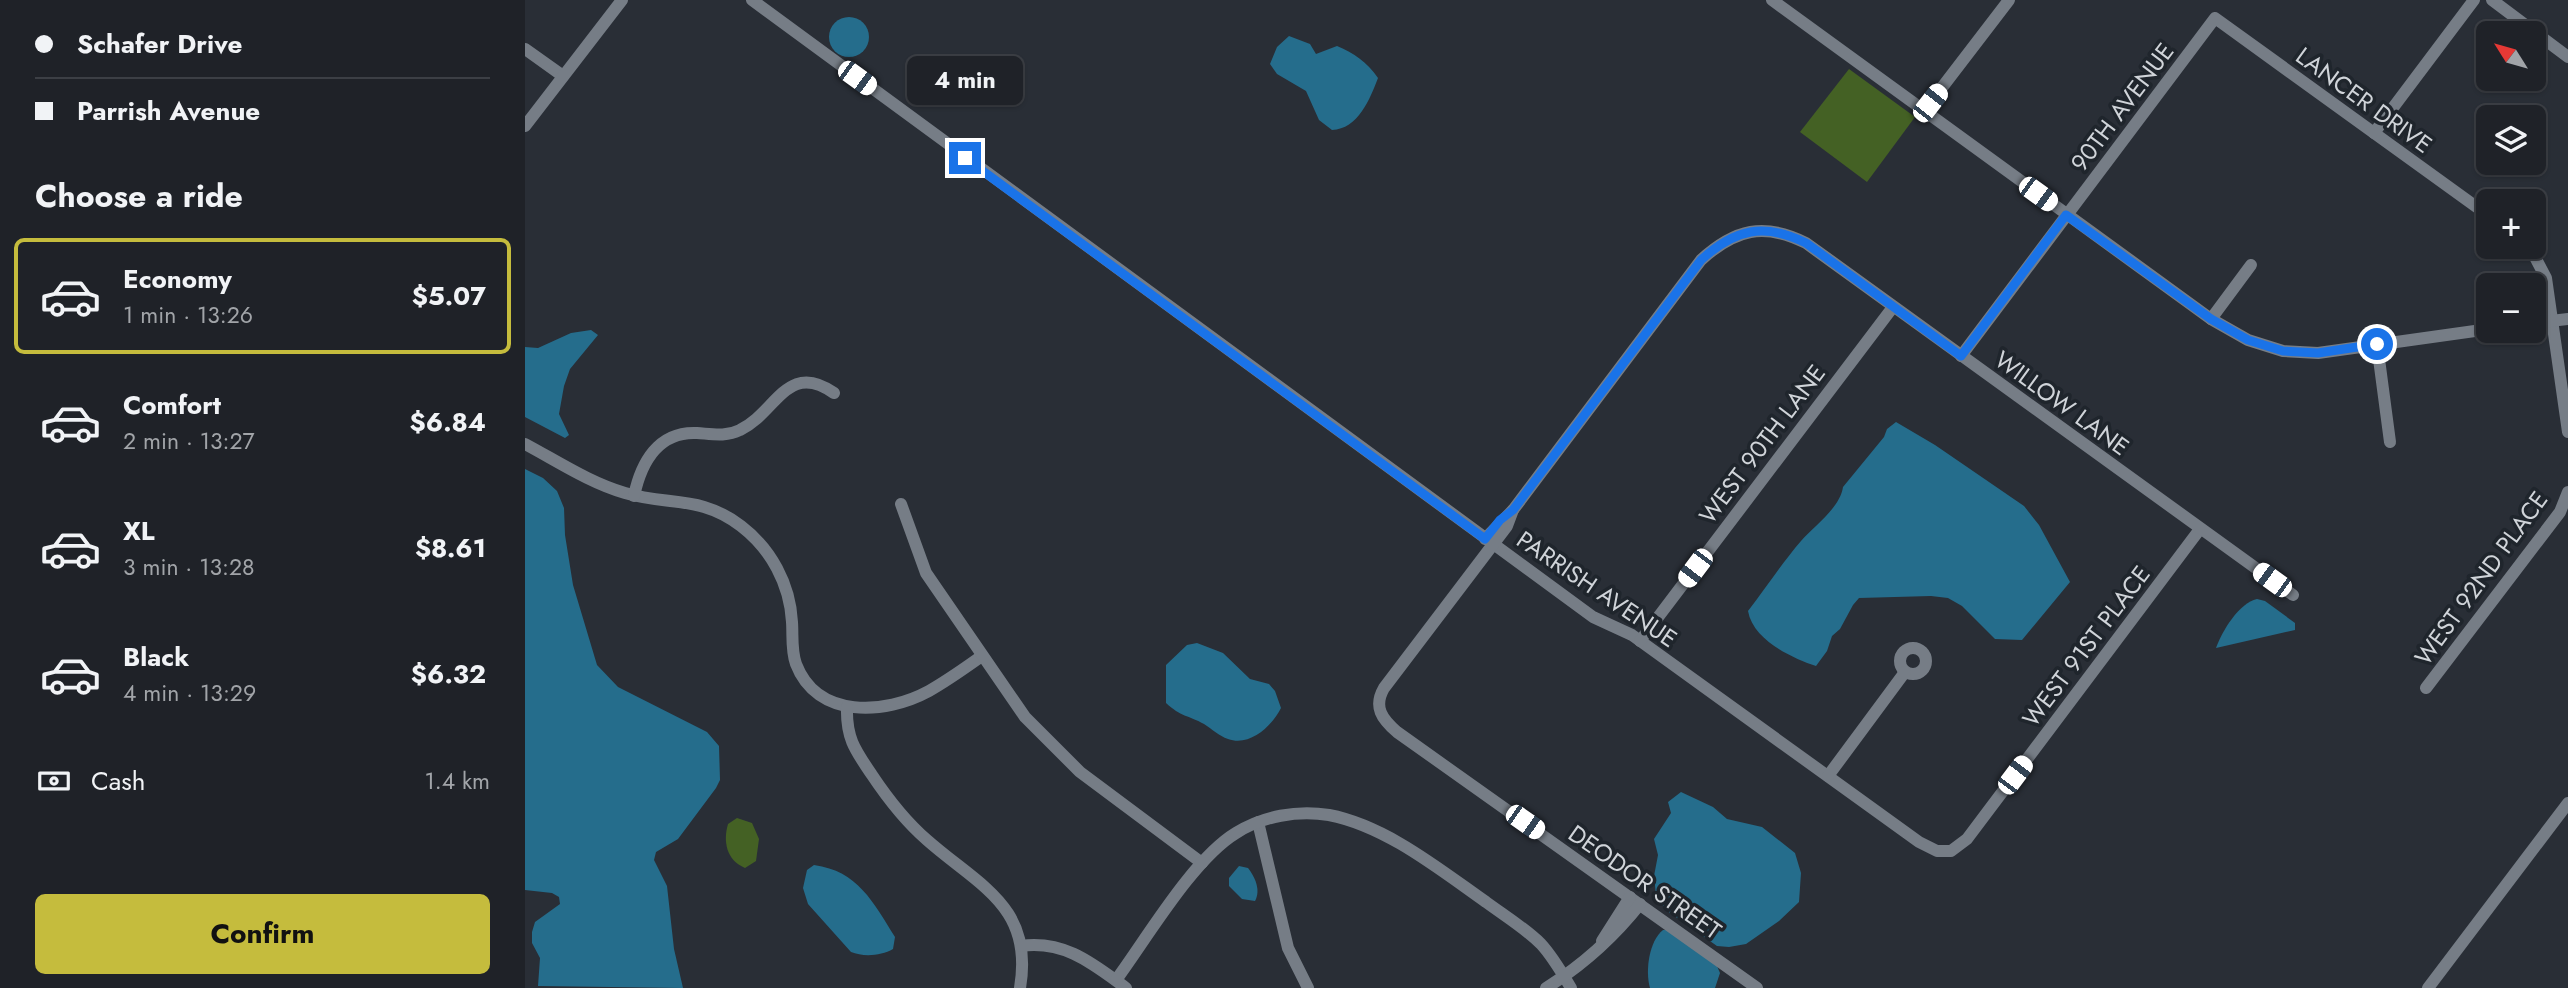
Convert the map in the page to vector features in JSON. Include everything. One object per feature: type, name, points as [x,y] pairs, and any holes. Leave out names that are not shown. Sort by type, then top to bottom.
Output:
[{"type":"street","points":[[525,126],[622,0]]},
{"type":"street","name":"PARRISH AVENUE","points":[[751,0],[1593,617],[1640,641],[1919,842],[1937,851],[1951,851]]},
{"type":"street","points":[[1772,0],[2211,319],[2248,340],[2283,351],[2318,353],[2476,331]]},
{"type":"street","points":[[1924,111],[2009,0]]},
{"type":"street","points":[[2374,133],[2475,0]]},
{"type":"street","points":[[2492,0],[2568,57]]},
{"type":"street","name":"LANCER DRIVE","points":[[2215,18],[2476,207]]},
{"type":"street","name":"90TH AVENUE","points":[[1961,356],[2215,18]]},
{"type":"street","points":[[525,49],[563,76]]},
{"type":"street","name":"WILLOW LANE","points":[[1489,542],[1507,526],[1513,510],[1701,260],[1719,243],[1743,233],[1767,230],[1788,234],[1806,243],[2293,595]]},
{"type":"street","points":[[2536,259],[2546,278],[2568,432]]},
{"type":"street","points":[[2211,319],[2251,265]]},
{"type":"street","name":"WEST 90TH LANE","points":[[1640,641],[1893,307]]},
{"type":"street","points":[[2546,321],[2568,319]]},
{"type":"street","points":[[2377,344],[2390,442]]},
{"type":"street","points":[[634,496],[645,461],[656,447],[670,438],[685,433],[722,435],[739,431],[757,419],[786,390],[804,382],[817,382],[834,393]]},
{"type":"street","points":[[525,444],[609,488],[634,496],[689,502],[706,507],[729,518],[751,534],[770,556],[784,584],[791,613],[793,653],[799,671],[816,692],[830,701],[847,707],[872,708],[904,702],[937,687],[982,656]]},
{"type":"street","name":"WEST 92ND PLACE","points":[[2426,688],[2554,519],[2568,492]]},
{"type":"street","points":[[901,504],[921,565],[1025,717],[1065,760],[1202,863]]},
{"type":"street","name":"WEST 91ST PLACE","points":[[1951,851],[1967,839],[2200,529]]},
{"type":"street","name":"DEODOR STREET","points":[[1489,542],[1384,688],[1378,706],[1385,721],[1757,988]]},
{"type":"street","points":[[1828,776],[1905,672]]},
{"type":"street","points":[[847,707],[847,732],[850,740],[886,795],[918,832],[999,898],[1013,922],[1021,946],[1020,988]]},
{"type":"street","points":[[2428,988],[2568,803]]},
{"type":"street","points":[[1021,946],[1042,944],[1065,948],[1121,984],[1202,863],[1228,839],[1258,822],[1291,814],[1317,814],[1345,819],[1366,828],[1444,872],[1528,932],[1544,948],[1568,983]]},
{"type":"street","points":[[1258,822],[1289,948],[1308,988]]},
{"type":"street","points":[[1546,988],[1568,983],[1601,945],[1610,926],[1635,901]]},
{"type":"green space","points":[[1849,69],[1915,117],[1867,182],[1800,132]]},
{"type":"green space","points":[[737,818],[752,823],[759,839],[756,861],[745,868],[730,855],[726,843],[728,824]]},
{"type":"water","points":[[849,17],[863,23],[869,37],[863,51],[849,57],[835,51],[829,37],[835,23]]},
{"type":"water","points":[[1289,36],[1310,44],[1316,54],[1337,46],[1355,55],[1374,72],[1378,78],[1356,119],[1332,130],[1319,120],[1306,91],[1277,74],[1270,64],[1277,47]]},
{"type":"water","points":[[591,330],[598,335],[570,369],[564,386],[559,414],[569,435],[565,438],[525,417],[525,347],[538,348],[571,333]]},
{"type":"water","points":[[1896,422],[1935,445],[2024,506],[2039,525],[2070,582],[2022,640],[1995,639],[1962,606],[1948,598],[1859,598],[1840,629],[1832,636],[1827,651],[1816,666],[1785,653],[1765,639],[1757,631],[1748,611],[1794,549],[1832,509],[1843,487],[1884,437],[1887,429]]},
{"type":"water","points":[[525,469],[543,478],[557,491],[564,508],[565,535],[573,585],[597,665],[618,687],[707,732],[719,746],[720,780],[716,788],[678,839],[656,852],[654,860],[667,886],[674,949],[683,988],[538,986],[540,958],[532,943],[532,932],[535,922],[560,904],[559,897],[552,893],[525,890]]},
{"type":"water","points":[[2257,599],[2265,601],[2295,623],[2295,630],[2216,648],[2222,634],[2238,612]]},
{"type":"water","points":[[1197,643],[1223,653],[1250,679],[1269,684],[1275,691],[1281,708],[1266,728],[1244,740],[1228,739],[1166,703],[1166,665],[1187,645]]},
{"type":"water","points":[[1681,792],[1713,807],[1727,819],[1762,827],[1795,853],[1801,873],[1799,902],[1779,921],[1746,944],[1717,946],[1666,910],[1656,895],[1654,876],[1658,855],[1654,839],[1671,813],[1668,802]]},
{"type":"water","points":[[814,865],[842,874],[863,890],[895,937],[893,949],[872,955],[851,952],[808,904],[803,888],[807,870]]},
{"type":"water","points":[[1239,866],[1248,868],[1255,879],[1255,901],[1242,899],[1229,886],[1229,878]]},
{"type":"water","points":[[1663,930],[1668,930],[1717,966],[1720,973],[1715,988],[1650,988],[1649,957],[1654,941]]},
{"type":"route","points":[[965,158],[1485,539],[1506,513],[1513,510],[1701,260],[1719,243],[1743,233],[1767,230],[1788,234],[1806,243],[1961,356],[2066,215],[2211,319],[2248,340],[2283,351],[2318,353],[2377,344]]}]
